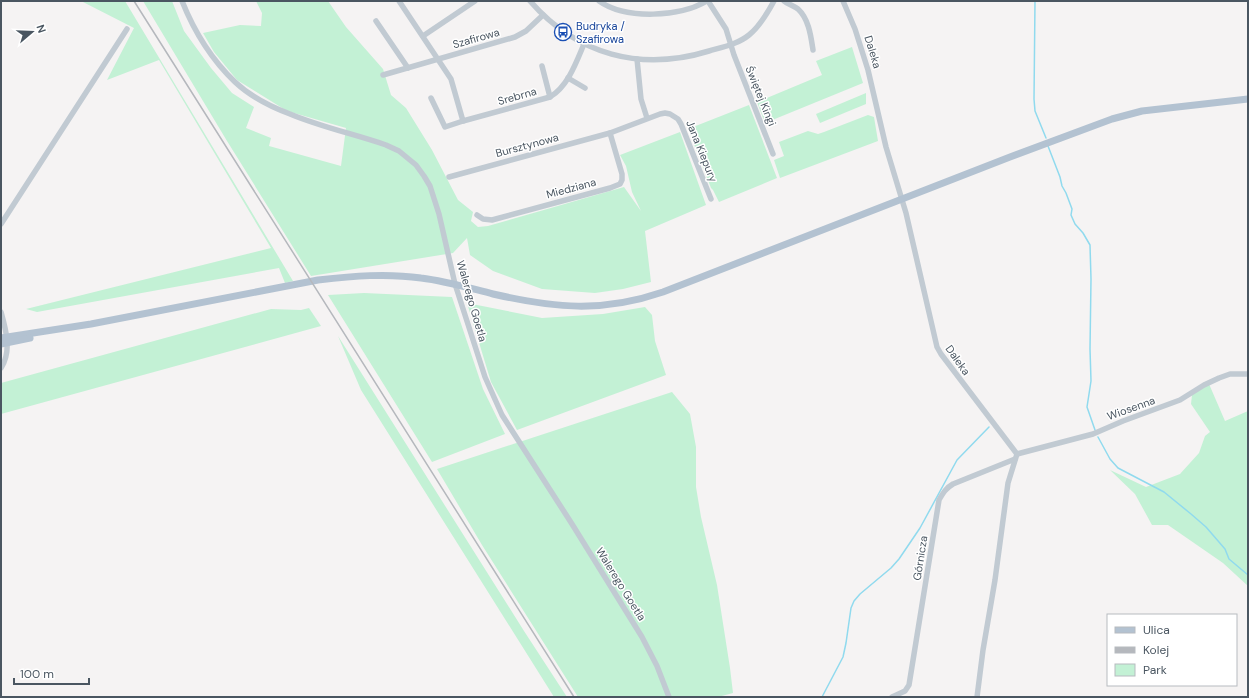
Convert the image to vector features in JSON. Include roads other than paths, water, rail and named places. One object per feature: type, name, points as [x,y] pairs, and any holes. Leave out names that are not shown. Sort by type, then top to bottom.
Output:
[{"type":"main road","points":[[4,340],[51,334],[91,324],[304,283],[345,277],[386,275],[422,278],[455,284],[494,294],[562,306],[619,304],[650,297],[1010,156],[1112,119],[1142,111],[1248,100]]},
{"type":"street","name":"Walerego Goetla","points":[[182,1],[202,42],[236,83],[247,91],[290,115],[386,145],[399,151],[416,165],[424,176],[434,198],[455,284],[484,377],[502,415],[642,637],[657,666],[669,697]]},
{"type":"street","points":[[399,1],[450,76],[464,122]]},
{"type":"street","points":[[423,36],[475,1]]},
{"type":"street","points":[[530,1],[543,15],[563,32],[584,44],[606,53],[637,59],[665,60],[683,58],[731,44],[746,37],[758,27],[774,1]]},
{"type":"street","points":[[599,1],[607,6],[622,11],[653,15],[700,5],[707,1]]},
{"type":"street","name":"Świętej Kingi","points":[[707,1],[724,26],[773,154]]},
{"type":"street","points":[[784,1],[796,8],[802,14],[810,34],[813,50]]},
{"type":"street","name":"Daleka","points":[[843,1],[855,29],[868,70],[886,147],[906,213],[937,347],[1016,457]]},
{"type":"street","name":"Szafirowa","points":[[383,75],[515,37],[526,31],[543,15]]},
{"type":"street","points":[[376,20],[408,68]]},
{"type":"street","points":[[1,224],[127,29]]},
{"type":"street","name":"Srebrna","points":[[431,98],[445,127],[550,96],[562,88],[584,44]]},
{"type":"street","points":[[637,59],[641,99],[647,118]]},
{"type":"street","points":[[542,66],[550,96]]},
{"type":"street","points":[[568,78],[585,88]]},
{"type":"street","name":"Jana Kiepury","points":[[610,133],[647,118],[665,113],[678,119],[686,135],[711,200]]},
{"type":"street","name":"Bursztynowa","points":[[449,177],[610,133]]},
{"type":"street","name":"Miedziana","points":[[477,215],[483,219],[492,220],[620,184],[622,174],[610,133]]},
{"type":"street","points":[[1,312],[6,357],[1,368]]},
{"type":"street","name":"Wiosenna","points":[[1016,457],[1093,434],[1180,400],[1218,378],[1230,374],[1248,374]]},
{"type":"street","points":[[977,697],[1008,484],[1016,457]]},
{"type":"street","name":"Górnicza","points":[[892,697],[905,691],[909,685],[939,500],[941,496],[947,488],[957,482],[1016,457]]},
{"type":"waterway","points":[[1035,1],[1034,99],[1035,111],[1046,138]]},
{"type":"waterway","points":[[1048,146],[1072,209],[1071,215],[1075,224],[1083,233],[1090,245],[1091,381],[1087,407],[1095,430]]},
{"type":"waterway","points":[[822,697],[843,657],[851,608],[854,601],[899,559],[920,528],[957,460],[989,427]]},
{"type":"waterway","points":[[1098,437],[1110,459],[1118,468],[1164,492],[1191,514],[1206,527],[1225,549],[1229,559],[1248,575]]},
{"type":"railway","points":[[134,1],[574,697]]},
{"type":"place","name":"Budryka / Szafirowa","points":[[563,32]]}]
